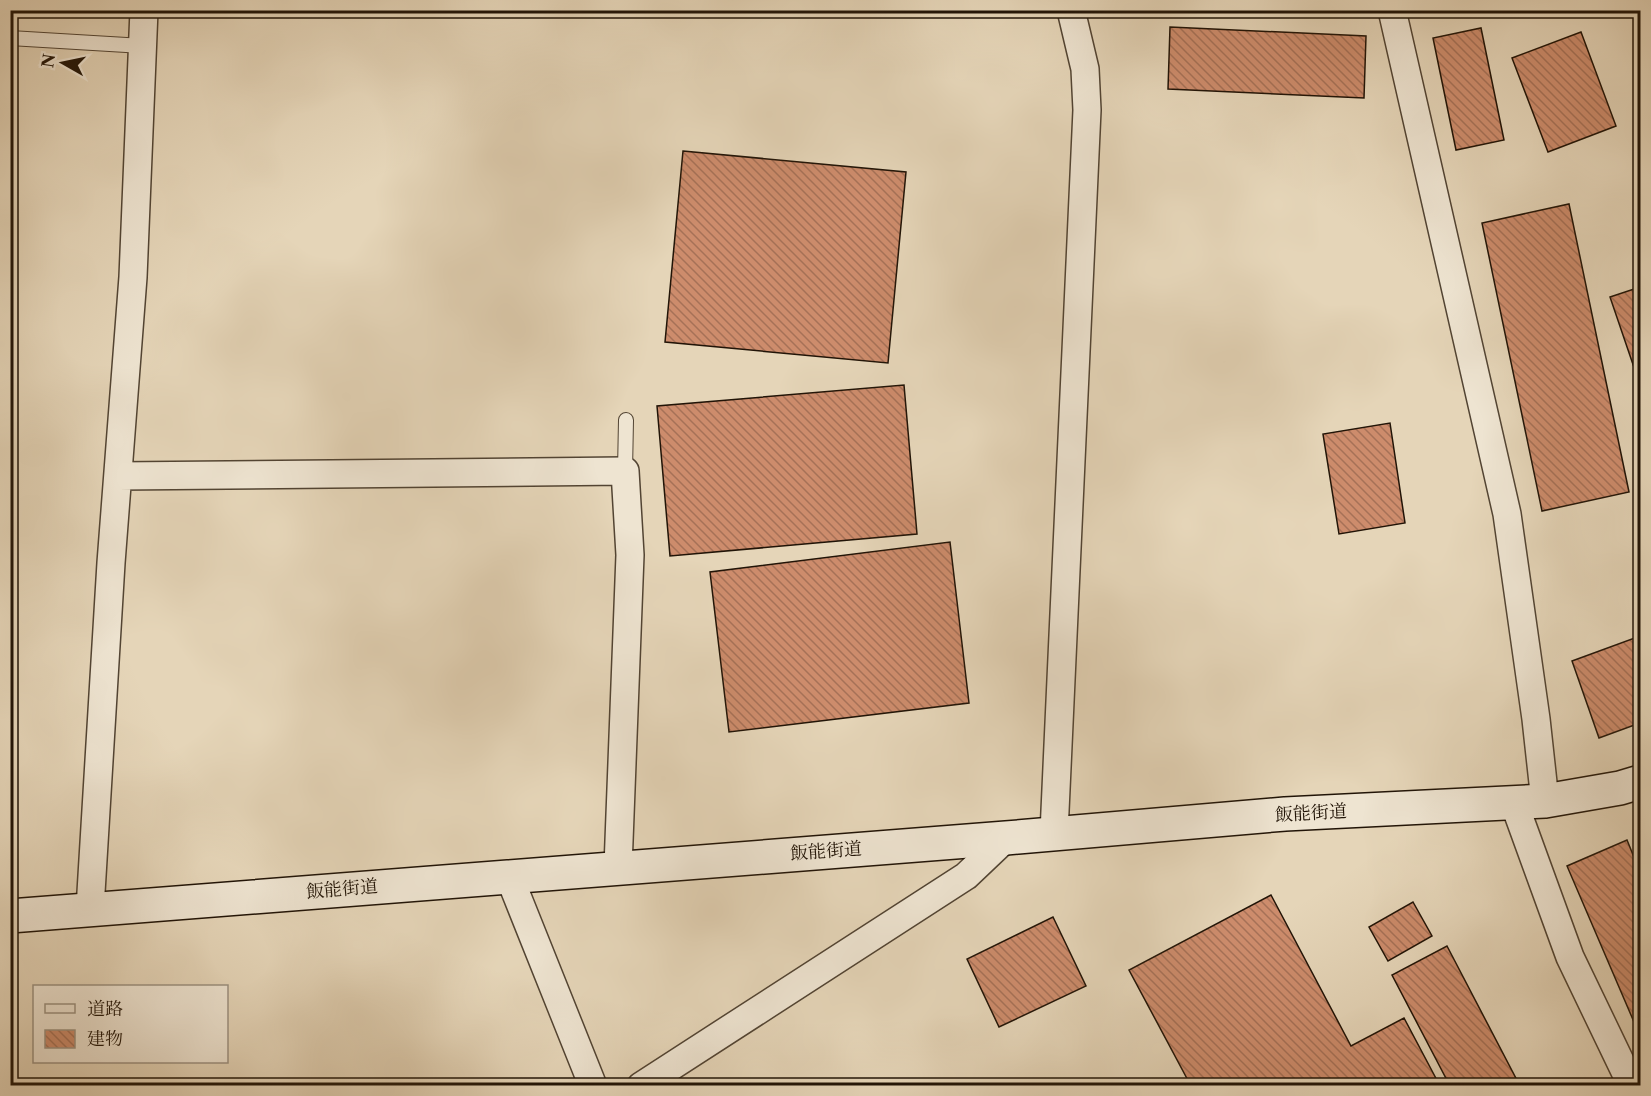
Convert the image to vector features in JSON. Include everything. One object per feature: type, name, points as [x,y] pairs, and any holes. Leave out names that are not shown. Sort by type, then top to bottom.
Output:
[{"type":"street","points":[[90,909],[111,563],[133,277],[144,10]]},
{"type":"street","points":[[1054,833],[1087,110],[1085,69],[1071,10]]},
{"type":"street","points":[[1392,10],[1507,514],[1536,719],[1530,802],[1570,957],[1632,1086]]},
{"type":"street","points":[[118,476],[625,471],[630,555],[618,867]]},
{"type":"street","name":"飯能街道","points":[[10,916],[1284,814],[1530,802],[1620,788],[1641,782]]},
{"type":"street","points":[[641,1086],[966,876],[1006,838]]},
{"type":"street","points":[[509,876],[593,1086]]},
{"type":"lane","points":[[10,38],[143,46]]},
{"type":"lane","points":[[625,471],[626,420]]},
{"type":"building","points":[[1170,27],[1366,36],[1364,98],[1168,89]]},
{"type":"building","points":[[1481,28],[1504,140],[1456,150],[1433,38]]},
{"type":"building","points":[[1581,32],[1616,126],[1548,152],[1512,58]]},
{"type":"building","points":[[683,151],[906,172],[888,363],[665,342]]},
{"type":"building","points":[[1569,204],[1629,492],[1542,511],[1482,223]]},
{"type":"building","points":[[1640,287],[1640,385],[1610,297]]},
{"type":"building","points":[[904,385],[917,534],[670,556],[657,406]]},
{"type":"building","points":[[1390,423],[1405,523],[1339,534],[1323,434]]},
{"type":"building","points":[[950,542],[969,703],[729,732],[710,572]]},
{"type":"building","points":[[1640,636],[1640,723],[1599,738],[1572,661]]},
{"type":"building","points":[[1627,840],[1640,872],[1640,1036],[1567,866]]},
{"type":"building","points":[[1271,895],[1351,1046],[1404,1018],[1440,1086],[1191,1086],[1129,970]]},
{"type":"building","points":[[1413,902],[1432,936],[1388,961],[1369,927]]},
{"type":"building","points":[[1053,917],[1086,986],[999,1027],[967,959]]},
{"type":"building","points":[[1447,946],[1520,1086],[1450,1086],[1392,975]]}]
